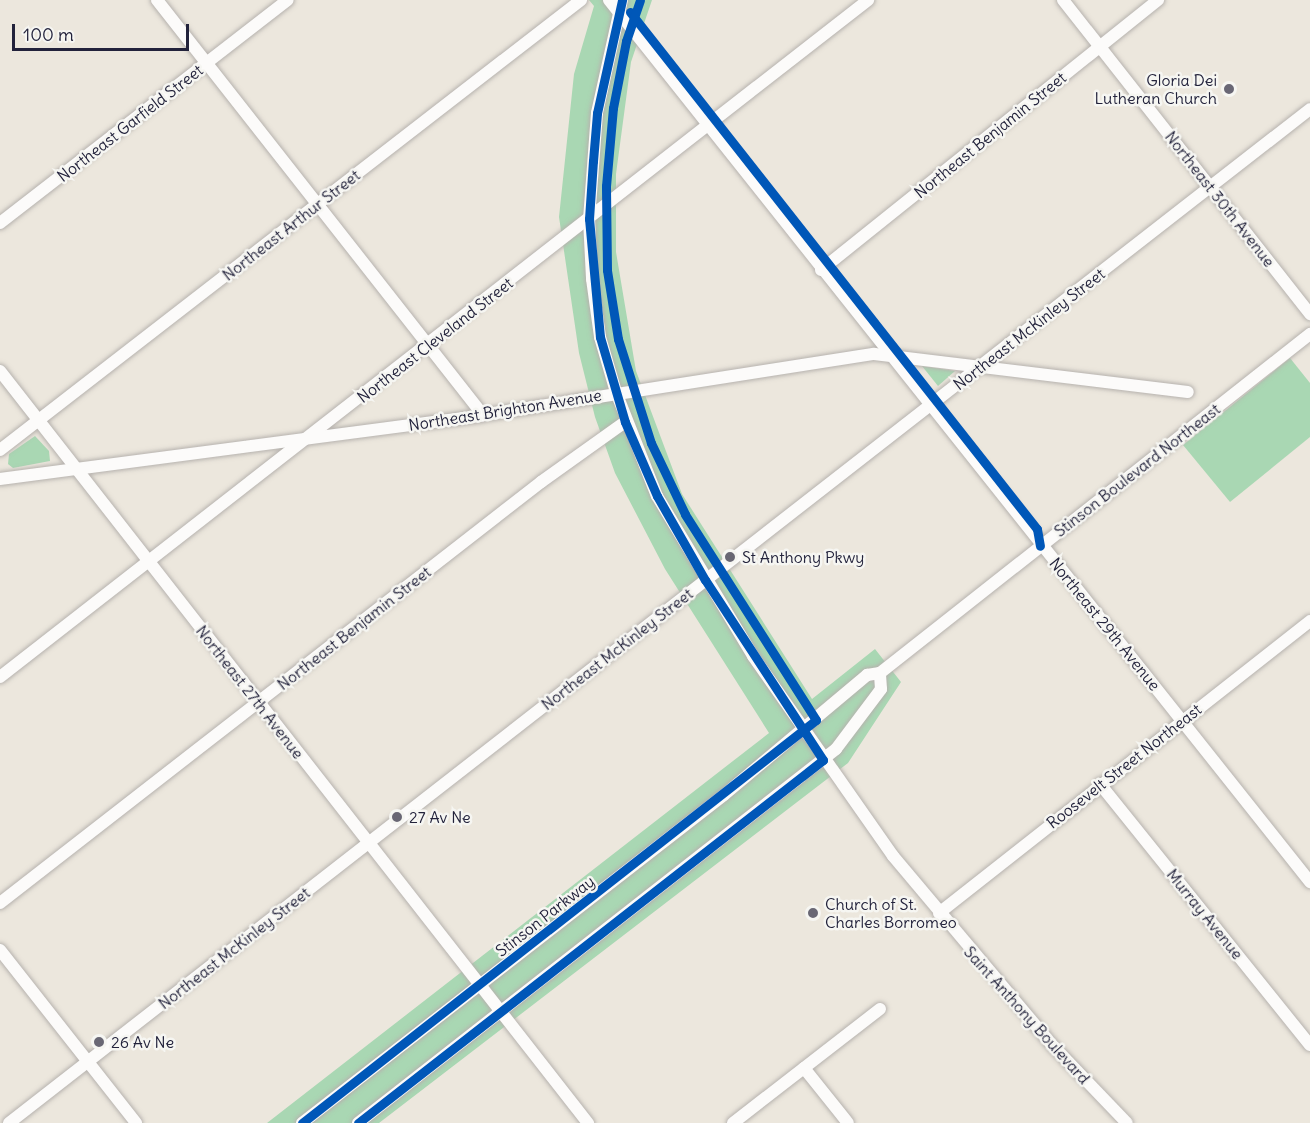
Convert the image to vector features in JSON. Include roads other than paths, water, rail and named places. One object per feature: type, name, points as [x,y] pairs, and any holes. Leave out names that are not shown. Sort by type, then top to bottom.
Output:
[{"type":"street","points":[[157,0],[209,61],[483,416]]},
{"type":"street","name":"Northeast Garfield Street","points":[[0,223],[288,0]]},
{"type":"street","name":"Northeast Arthur Street","points":[[0,450],[581,0]]},
{"type":"street","name":"Northeast 29th Avenue","points":[[609,0],[1040,546],[1182,719],[1310,882]]},
{"type":"street","name":"Saint Anthony Boulevard","points":[[622,0],[597,113],[589,219],[600,338],[625,422],[657,496],[705,580],[823,760],[939,913],[1054,1047],[1127,1123]]},
{"type":"street","name":"Northeast Cleveland Street","points":[[0,677],[310,438],[868,0]]},
{"type":"street","name":"Northeast 30th Avenue","points":[[1063,0],[1310,314]]},
{"type":"street","name":"Northeast Benjamin Street","points":[[821,270],[1158,0]]},
{"type":"street","name":"Northeast McKinley Street","points":[[9,1123],[1310,110]]},
{"type":"street","name":"Stinson Boulevard Northeast","points":[[804,730],[867,675],[880,673],[1310,334]]},
{"type":"street","name":"Northeast Brighton Avenue","points":[[0,479],[483,416],[616,392],[889,354],[1188,392]]},
{"type":"street","name":"Northeast 27th Avenue","points":[[0,371],[74,469],[588,1123]]},
{"type":"street","name":"Northeast Benjamin Street","points":[[0,903],[541,482],[625,422]]},
{"type":"street","name":"Roosevelt Street Northeast","points":[[939,913],[1182,719],[1310,621]]},
{"type":"street","points":[[358,1123],[836,749],[881,689],[880,673]]},
{"type":"street","name":"Stinson Parkway","points":[[303,1123],[804,730]]},
{"type":"street","name":"Murray Avenue","points":[[1100,784],[1310,1045]]},
{"type":"street","points":[[0,950],[136,1123]]},
{"type":"street","points":[[732,1123],[880,1009]]},
{"type":"street","points":[[804,1068],[848,1123]]},
{"type":"place","name":"Gloria Dei Lutheran Church","points":[[1229,89]]},
{"type":"place","name":"St Anthony Pkwy","points":[[730,557]]},
{"type":"place","name":"27 Av Ne","points":[[397,817]]},
{"type":"place","name":"Church of St. Charles Borromeo","points":[[813,913]]},
{"type":"place","name":"26 Av Ne","points":[[99,1042]]}]
